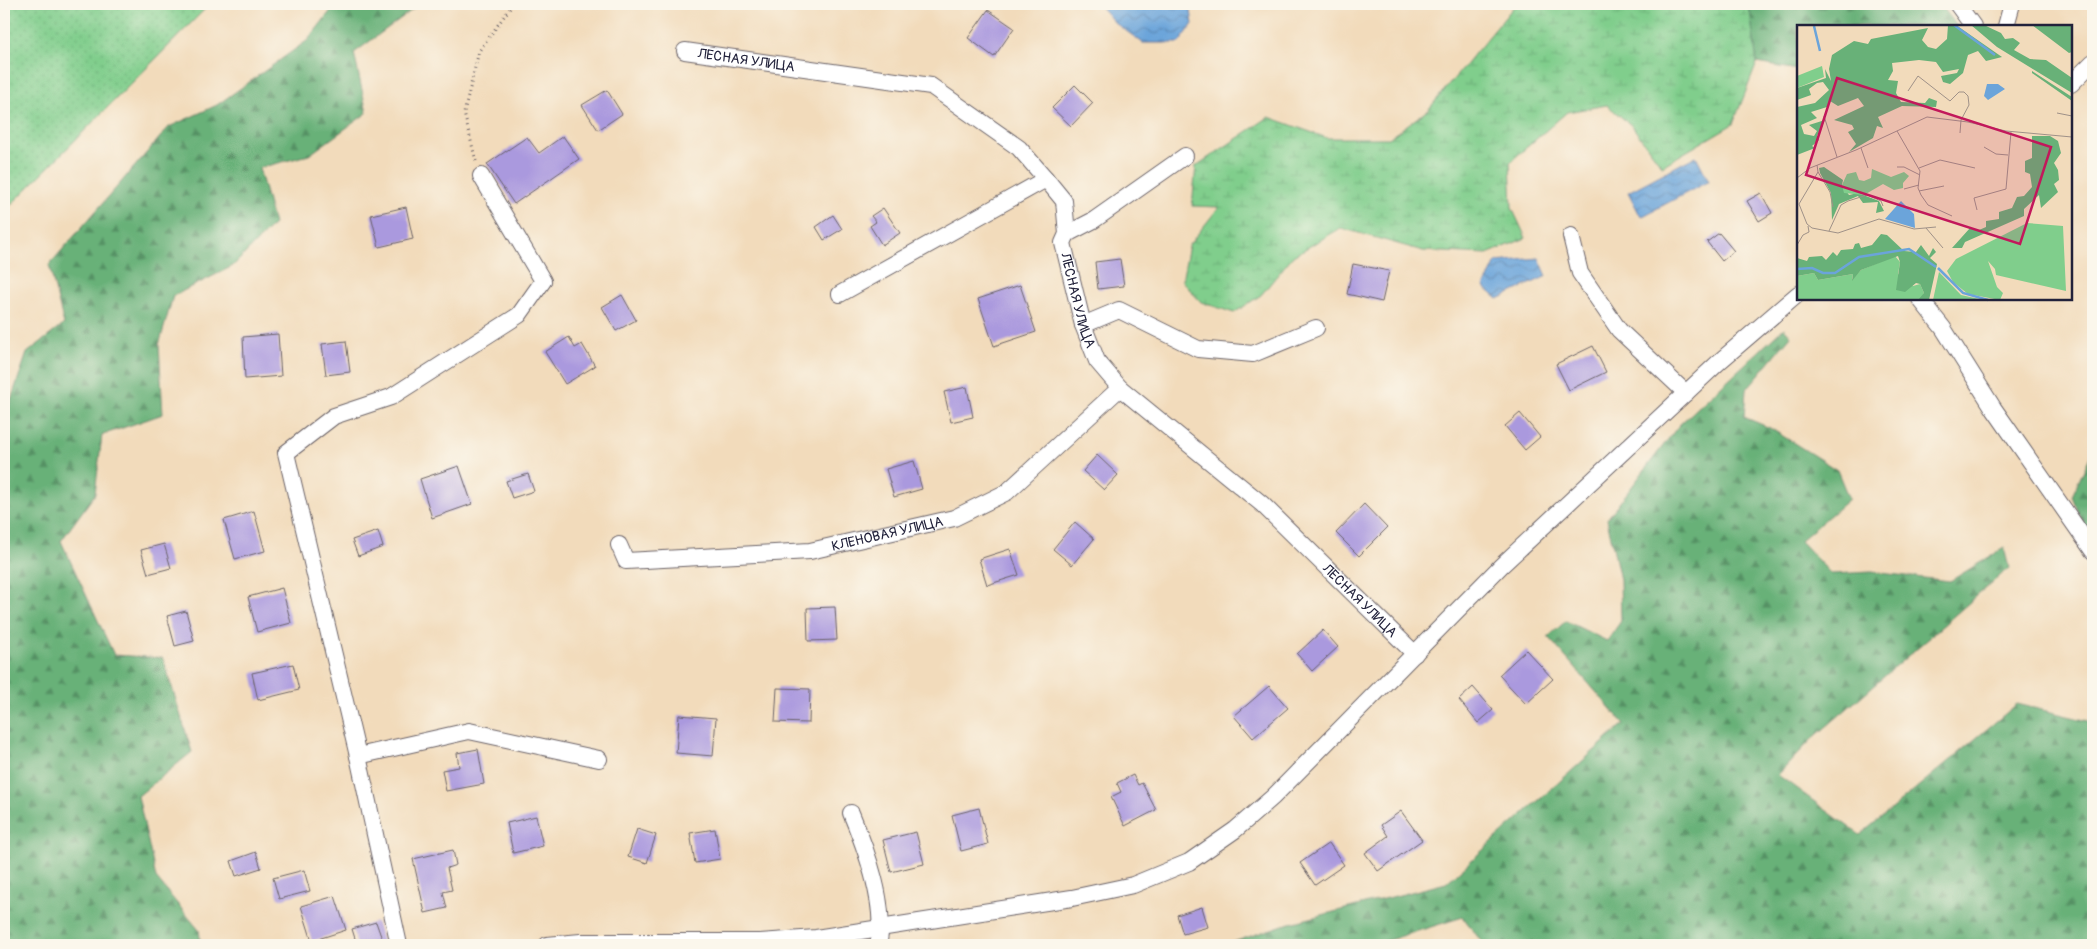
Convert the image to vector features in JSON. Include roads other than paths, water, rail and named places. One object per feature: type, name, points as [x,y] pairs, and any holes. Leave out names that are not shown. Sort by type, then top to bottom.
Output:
[{"type":"street","points":[[1957,4],[1972,25]]},
{"type":"street","points":[[2006,25],[2012,4]]},
{"type":"street","name":"ЛЕСНАЯ УЛИЦА","points":[[685,51],[931,86],[1019,148],[1064,201],[1067,234],[1064,243],[1083,325],[1097,360],[1120,388],[1262,504],[1415,654]]},
{"type":"street","points":[[2072,83],[2093,62]]},
{"type":"street","points":[[1067,234],[1094,220],[1184,156]]},
{"type":"street","points":[[399,945],[358,756],[286,452],[334,416],[391,397],[519,314],[543,281],[480,176]]},
{"type":"street","points":[[840,294],[1046,179]]},
{"type":"street","points":[[1571,236],[1580,273],[1619,330],[1686,393]]},
{"type":"street","points":[[547,945],[599,942],[760,942],[882,928],[1080,896],[1133,884],[1189,862],[1235,830],[1273,797],[1501,566],[1686,393],[1797,295]]},
{"type":"street","points":[[1921,300],[1943,328],[1994,410],[2093,551]]},
{"type":"street","points":[[1083,325],[1119,310],[1198,349],[1253,354],[1316,328]]},
{"type":"street","name":"КЛЕНОВАЯ УЛИЦА","points":[[619,545],[626,561],[810,552],[954,518],[1007,492],[1120,388]]},
{"type":"street","points":[[358,756],[469,731],[599,759]]},
{"type":"street","points":[[851,813],[868,855],[882,928],[878,945]]},
{"type":"water","points":[[1098,4],[1190,4],[1193,24],[1179,43],[1143,43],[1115,23]]},
{"type":"water","points":[[1696,156],[1709,181],[1641,217],[1628,192]]},
{"type":"water","points":[[1539,258],[1547,276],[1498,299],[1484,287],[1496,262]]}]
